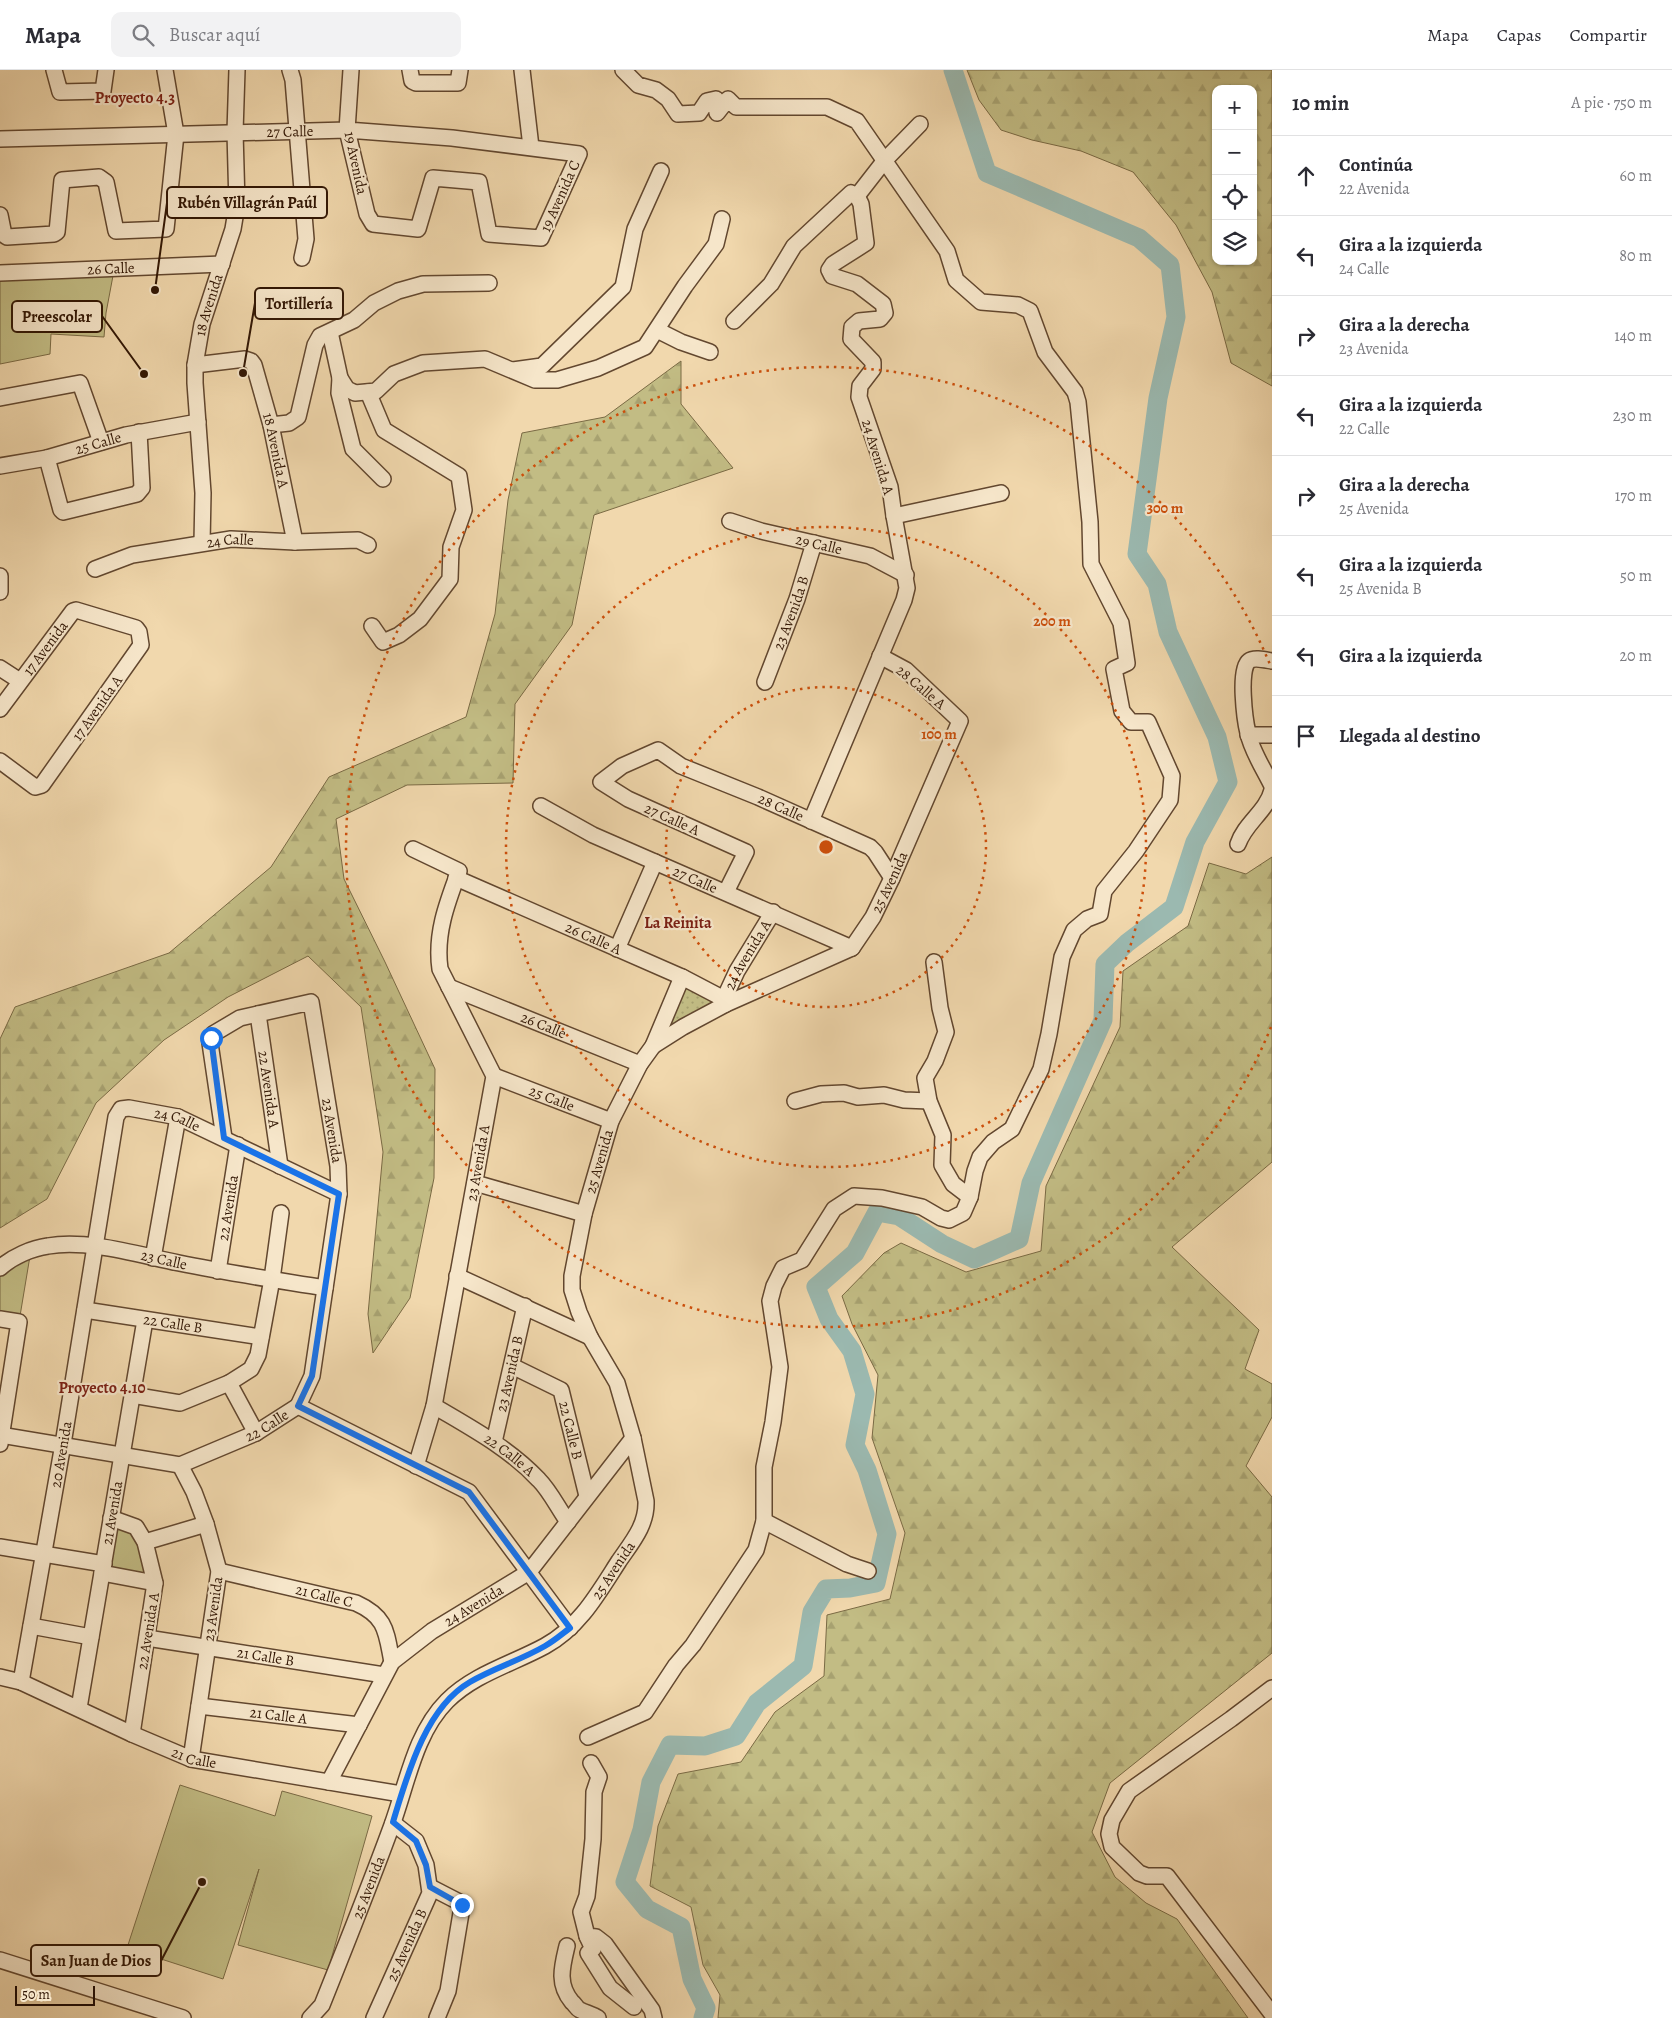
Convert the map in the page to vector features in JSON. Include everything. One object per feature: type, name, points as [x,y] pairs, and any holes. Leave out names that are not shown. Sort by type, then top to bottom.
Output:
[{"type":"street","points":[[54,70],[60,92],[103,91],[106,70]]},
{"type":"street","points":[[0,215],[4,235],[7,237],[56,233],[60,182],[64,179],[99,178],[106,182],[116,231],[165,229],[176,134],[165,70]]},
{"type":"street","name":"18 Avenida","points":[[202,543],[203,493],[195,365],[202,324],[233,230],[237,205],[237,70]]},
{"type":"street","points":[[290,70],[293,80],[298,131],[306,239],[302,258]]},
{"type":"street","name":"19 Avenida","points":[[351,70],[347,130],[367,214],[373,224],[418,229],[433,178],[479,182],[489,234]]},
{"type":"street","points":[[522,70],[532,148]]},
{"type":"street","points":[[588,1737],[645,1712],[676,1665],[714,1615],[756,1550],[764,1521],[764,1467],[773,1422],[780,1367],[770,1301],[774,1286],[784,1268],[802,1260],[834,1208],[854,1196],[882,1198],[922,1207],[941,1218],[949,1220],[963,1213],[970,1197],[980,1157],[993,1142],[1012,1129],[1041,1069],[1062,958],[1074,930],[1087,919],[1100,914],[1104,891],[1136,851],[1170,800],[1172,776],[1148,722],[1131,722],[1122,711],[1114,669],[1126,663],[1121,623],[1091,564],[1088,494],[1078,402],[1075,392],[1045,352],[1030,311],[1018,306],[981,302],[956,280],[948,251],[905,192],[858,121],[827,107],[736,107],[728,99],[716,113],[716,99],[707,101],[700,113],[678,114],[668,99],[656,90],[638,85],[623,70]]},
{"type":"street","points":[[411,76],[416,83],[459,77]]},
{"type":"street","points":[[734,321],[771,284],[794,246],[851,193],[857,196],[885,160],[920,124]]},
{"type":"street","name":"27 Calle","points":[[0,139],[347,130],[452,138],[579,154]]},
{"type":"street","name":"19 Avenida C","points":[[489,234],[541,238],[579,154]]},
{"type":"street","points":[[512,370],[542,366],[623,287],[635,229],[660,171]]},
{"type":"street","name":"24 Avenida A","points":[[811,821],[904,600],[907,588],[890,487],[859,397],[860,386],[873,369],[873,362],[851,339],[852,327],[860,321],[880,319],[885,314],[883,304],[858,284],[832,276],[828,270],[866,243],[861,204],[857,196]]},
{"type":"street","points":[[330,332],[340,378],[344,386],[351,391],[359,393],[376,391],[394,374],[423,363],[484,359],[535,380],[557,380],[598,368],[646,347],[716,244],[722,219]]},
{"type":"street","name":"26 Calle","points":[[0,273],[222,264]]},
{"type":"street","points":[[271,425],[289,424],[298,417],[316,341],[320,336],[354,320],[374,304],[398,291],[423,284],[489,283]]},
{"type":"street","points":[[657,330],[681,342],[710,352]]},
{"type":"street","name":"18 Avenida A","points":[[195,365],[242,359],[250,361],[256,368],[271,425],[295,542]]},
{"type":"street","points":[[340,378],[339,393],[352,450],[382,479]]},
{"type":"street","points":[[0,398],[80,383],[101,442]]},
{"type":"street","points":[[368,392],[384,430],[458,476],[464,510],[451,547],[450,579],[420,620],[399,635],[383,642],[372,626]]},
{"type":"street","name":"25 Calle","points":[[0,466],[47,458],[139,432],[198,422]]},
{"type":"street","points":[[47,458],[63,512],[137,494],[142,488],[139,432]]},
{"type":"street","points":[[894,516],[1001,493]]},
{"type":"street","name":"29 Calle","points":[[730,521],[761,531],[870,556],[906,575]]},
{"type":"street","name":"24 Calle","points":[[95,568],[132,555],[231,539],[295,542],[358,540],[368,545]]},
{"type":"street","name":"23 Avenida B","points":[[765,682],[797,599],[814,543]]},
{"type":"street","name":"17 Avenida","points":[[0,709],[73,611],[76,610],[136,628]]},
{"type":"street","name":"17 Avenida A","points":[[0,760],[35,787],[42,786],[141,645],[139,632],[136,628]]},
{"type":"street","name":"28 Calle A","points":[[880,656],[906,670],[960,721]]},
{"type":"street","points":[[1272,660],[1254,660],[1249,661],[1245,665],[1243,692],[1248,735],[1272,786]]},
{"type":"street","points":[[0,668],[20,681]]},
{"type":"street","name":"25 Avenida","points":[[653,1046],[725,1001],[852,948],[873,917],[892,878],[960,721]]},
{"type":"street","points":[[1248,735],[1272,736]]},
{"type":"street","name":"28 Calle","points":[[658,750],[681,766],[870,847],[892,878]]},
{"type":"street","name":"27 Calle A","points":[[658,750],[622,766],[601,782],[628,799],[746,852],[726,892]]},
{"type":"street","points":[[1238,844],[1241,836],[1270,799],[1272,790]]},
{"type":"street","name":"27 Calle","points":[[541,806],[593,835],[852,948]]},
{"type":"street","name":"26 Calle A","points":[[413,849],[458,874],[682,977],[725,1001]]},
{"type":"street","points":[[618,949],[655,862]]},
{"type":"street","points":[[458,874],[449,895],[440,930],[438,952],[440,969],[494,1076]]},
{"type":"street","name":"24 Avenida A","points":[[725,1001],[737,971],[773,912]]},
{"type":"street","points":[[934,962],[940,1008],[946,1032],[925,1078],[929,1101],[943,1135],[942,1165],[954,1184],[970,1197]]},
{"type":"street","name":"25 Avenida","points":[[310,2018],[322,2005],[393,1822],[401,1794],[430,1724],[446,1702],[468,1682],[547,1646],[570,1628],[587,1610],[642,1527],[646,1501],[633,1438],[617,1383],[590,1336],[579,1312],[572,1290],[572,1276],[584,1214],[610,1121],[640,1064],[653,1046],[682,977]]},
{"type":"street","name":"26 Calle","points":[[449,987],[640,1064]]},
{"type":"street","name":"23 Avenida","points":[[258,1014],[310,1002],[338,1166],[339,1194],[312,1376],[298,1406]]},
{"type":"street","points":[[224,1138],[211,1038],[213,1034],[240,1018],[258,1014]]},
{"type":"street","name":"22 Avenida A","points":[[258,1014],[280,1166]]},
{"type":"street","name":"25 Calle","points":[[494,1076],[610,1121]]},
{"type":"street","name":"23 Avenida A","points":[[416,1466],[434,1406],[494,1076]]},
{"type":"street","points":[[794,1101],[820,1094],[844,1094],[858,1097],[884,1095],[904,1100],[929,1101]]},
{"type":"street","name":"24 Calle","points":[[121,1109],[129,1108],[178,1117],[339,1194]]},
{"type":"street","name":"20 Avenida","points":[[21,1682],[63,1444],[116,1117],[121,1109]]},
{"type":"street","points":[[153,1258],[178,1117]]},
{"type":"street","name":"22 Avenida","points":[[218,1271],[238,1145]]},
{"type":"street","points":[[475,1183],[584,1214]]},
{"type":"street","points":[[132,1396],[180,1403],[229,1383],[251,1369],[258,1355],[272,1279],[281,1213]]},
{"type":"street","name":"23 Calle","points":[[2,1266],[31,1250],[48,1246],[95,1247],[218,1271],[325,1288]]},
{"type":"street","points":[[457,1276],[590,1336]]},
{"type":"street","name":"23 Avenida B","points":[[494,1442],[525,1306]]},
{"type":"street","name":"22 Calle B","points":[[85,1310],[261,1337]]},
{"type":"street","points":[[0,1319],[19,1322],[0,1438],[63,1444],[180,1465]]},
{"type":"street","name":"21 Avenida","points":[[79,1708],[145,1320]]},
{"type":"street","name":"22 Calle B","points":[[512,1366],[561,1390],[587,1496]]},
{"type":"street","points":[[229,1383],[256,1433]]},
{"type":"street","name":"22 Calle","points":[[180,1465],[256,1433],[298,1406],[469,1492],[570,1628]]},
{"type":"street","name":"22 Calle A","points":[[434,1406],[512,1455],[540,1481],[568,1522]]},
{"type":"street","name":"24 Avenida","points":[[329,1782],[388,1668],[432,1630],[530,1572],[633,1438]]},
{"type":"street","name":"23 Avenida","points":[[180,1465],[194,1492],[206,1524],[219,1571],[192,1759]]},
{"type":"street","name":"22 Avenida A","points":[[111,1518],[136,1527],[145,1542],[155,1583],[132,1734]]},
{"type":"street","points":[[764,1521],[829,1556],[868,1571]]},
{"type":"street","points":[[145,1542],[206,1524]]},
{"type":"street","points":[[0,1547],[44,1554],[155,1583]]},
{"type":"street","name":"21 Calle C","points":[[219,1571],[356,1602],[370,1609],[386,1630],[388,1668]]},
{"type":"street","points":[[31,1626],[91,1637]]},
{"type":"street","name":"21 Calle B","points":[[147,1638],[388,1668]]},
{"type":"street","name":"21 Calle","points":[[0,1677],[21,1682],[132,1734],[192,1759],[401,1794]]},
{"type":"street","points":[[1272,1688],[1129,1792],[1112,1820],[1109,1834],[1112,1847],[1139,1873],[1147,1876],[1167,1876],[1272,2014]]},
{"type":"street","name":"21 Calle A","points":[[199,1706],[359,1725]]},
{"type":"street","points":[[591,1763],[599,1777],[594,1792],[593,1840],[587,1896],[581,1912],[587,1936],[593,1949],[588,1953],[610,1988],[634,2007]]},
{"type":"street","points":[[393,1822],[416,1841],[426,1865],[430,1887],[461,1904],[462,1907],[451,1978],[437,2018]]},
{"type":"street","name":"25 Avenida B","points":[[374,2018],[430,1893],[430,1887]]},
{"type":"street","points":[[587,1936],[596,1937],[605,1944],[652,2010],[654,2018]]},
{"type":"street","points":[[567,1946],[562,1968],[562,1980],[566,1994],[579,2010],[590,2013],[598,2018]]},
{"type":"street","points":[[0,1960],[183,2018]]},
{"type":"green space","points":[[967,70],[1272,70],[1272,386],[1231,363],[1212,292],[1176,225],[1133,172],[1081,151],[1032,140],[1001,130],[979,100]]},
{"type":"green space","points":[[115,265],[106,313],[104,337],[51,334],[50,354],[0,364],[0,269]]},
{"type":"green space","points":[[681,361],[681,404],[733,468],[594,515],[572,625],[515,704],[513,783],[407,785],[336,819],[344,879],[435,1069],[434,1178],[410,1298],[373,1353],[368,1314],[383,1152],[361,1007],[308,956],[228,997],[164,1040],[96,1103],[47,1199],[0,1228],[0,1039],[15,1007],[169,953],[271,867],[329,777],[466,717],[495,614],[508,500],[522,433],[605,417]]},
{"type":"green space","points":[[1272,857],[1272,1162],[1172,1247],[1259,1330],[1245,1369],[1272,1384],[1272,1417],[1246,1466],[1272,1497],[1272,1653],[1110,1783],[1092,1832],[1115,1877],[1146,1903],[1177,1919],[1248,2018],[718,2018],[720,1995],[703,1965],[691,1907],[650,1886],[658,1826],[678,1774],[741,1762],[775,1712],[824,1676],[827,1615],[890,1599],[905,1533],[872,1438],[878,1375],[852,1324],[842,1296],[884,1253],[901,1243],[966,1272],[1041,1251],[1046,1186],[1120,1027],[1123,971],[1188,926],[1209,863],[1246,874]]},
{"type":"green space","points":[[683,986],[718,1002],[663,1030]]},
{"type":"green space","points":[[31,1250],[19,1322],[0,1319],[0,1268]]},
{"type":"green space","points":[[111,1518],[136,1527],[155,1583],[102,1573]]},
{"type":"green space","points":[[180,1785],[275,1816],[282,1791],[372,1816],[328,1970],[238,1945],[259,1869],[223,1979],[127,1948]]},
{"type":"waterway","points":[[703,2018],[706,2008],[692,1979],[681,1927],[647,1909],[625,1882],[642,1830],[651,1782],[670,1745],[705,1746],[736,1736],[757,1703],[803,1666],[812,1612],[826,1589],[850,1588],[876,1583],[887,1534],[867,1470],[855,1445],[865,1394],[852,1351],[829,1319],[816,1287],[855,1253],[877,1212],[899,1216],[942,1244],[974,1259],[1019,1239],[1031,1183],[1103,1020],[1105,964],[1127,943],[1174,907],[1195,842],[1228,782],[1217,737],[1168,632],[1157,584],[1137,554],[1158,398],[1176,317],[1170,265],[1139,238],[987,173],[953,70]]},
{"type":"place","name":"Rubén Villagrán Paúl","points":[[155,290]]},
{"type":"place","name":"Tortillería","points":[[243,373]]},
{"type":"place","name":"Preescolar","points":[[144,374]]},
{"type":"place","name":"San Juan de Dios","points":[[202,1882]]},
{"type":"district","name":"Proyecto 4.3","points":[[135,98]]},
{"type":"district","name":"La Reinita","points":[[678,923]]},
{"type":"district","name":"Proyecto 4.10","points":[[102,1388]]},
{"type":"route","points":[[211,1038],[210,1043],[224,1138],[339,1194],[312,1376],[298,1406],[469,1492],[570,1628],[547,1646],[468,1682],[446,1702],[430,1724],[420,1744],[401,1794],[393,1822],[416,1841],[426,1865],[430,1887],[462,1905]]}]
